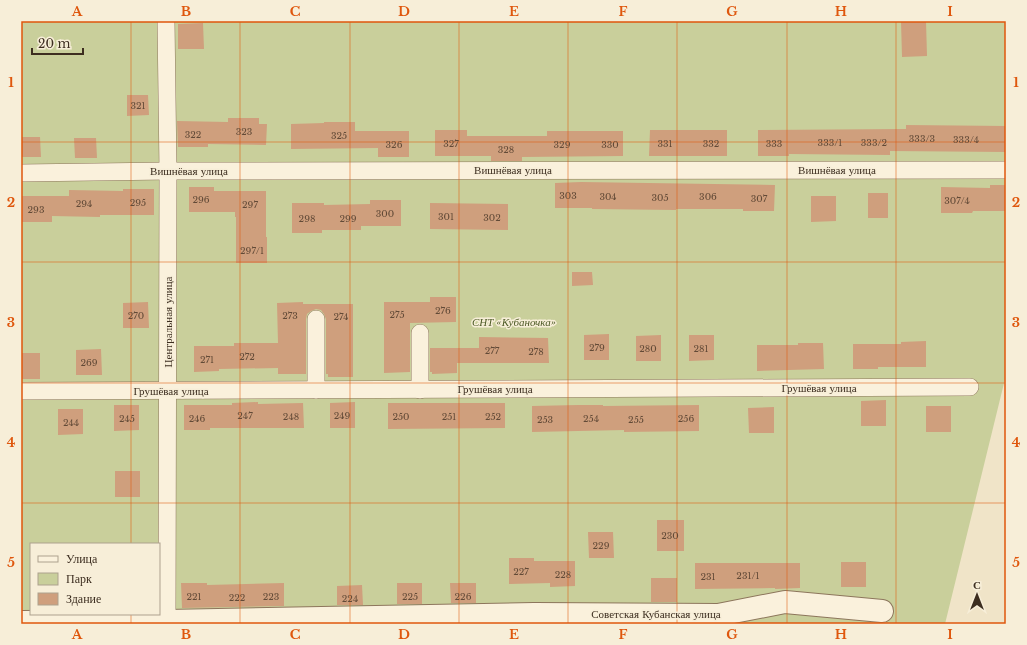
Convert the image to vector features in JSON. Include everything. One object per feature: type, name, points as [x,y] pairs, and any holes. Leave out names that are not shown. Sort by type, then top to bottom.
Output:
[{"type":"street","name":"Центральная улица","points":[[166,21],[168,171],[168,622]]},
{"type":"street","name":"Вишнёвая улица","points":[[21,173],[168,171],[1006,170]]},
{"type":"street","points":[[316,319],[316,390]]},
{"type":"street","points":[[420,333],[420,390]]},
{"type":"street","name":"Грушёвая улица","points":[[21,391],[970,387]]},
{"type":"street","name":"Советская Кубанская улица","points":[[21,622],[168,622],[534,614],[718,615],[785,602],[882,611]]},
{"type":"green space","name":"СНТ «Кубаночка»","points":[[21,21],[1006,21],[1006,375],[945,624],[21,624]]},
{"type":"building","points":[[901,21],[926,21],[927,56],[902,57]]},
{"type":"building","points":[[203,23],[204,49],[178,49],[178,24]]},
{"type":"building","points":[[127,95],[148,95],[149,115],[127,116]]},
{"type":"building","points":[[228,118],[259,118],[259,124],[267,124],[266,145],[208,144],[208,147],[178,147],[177,121],[228,122]]},
{"type":"building","points":[[355,122],[355,131],[409,131],[409,157],[378,157],[378,148],[291,149],[291,124]]},
{"type":"building","points":[[906,125],[1006,126],[1006,152],[890,151],[890,155],[789,154],[789,156],[758,156],[758,130],[906,129]]},
{"type":"building","points":[[435,130],[467,130],[467,136],[547,136],[547,131],[623,131],[623,156],[522,157],[522,161],[491,161],[491,156],[435,156]]},
{"type":"building","points":[[650,130],[727,130],[727,156],[649,156]]},
{"type":"building","points":[[21,137],[40,137],[41,157],[21,157]]},
{"type":"building","points":[[74,138],[96,138],[97,158],[75,158]]},
{"type":"building","points":[[581,182],[775,185],[774,211],[743,211],[743,209],[676,210],[555,208],[555,183]]},
{"type":"building","points":[[990,185],[1006,185],[1006,211],[941,213],[941,187],[990,188]]},
{"type":"building","points":[[189,187],[214,187],[214,191],[266,191],[267,263],[236,263],[235,212],[189,212]]},
{"type":"building","points":[[123,189],[154,189],[154,215],[100,215],[100,217],[52,216],[52,222],[21,222],[21,196],[69,196],[69,190],[123,191]]},
{"type":"building","points":[[868,193],[888,193],[888,218],[868,218]]},
{"type":"building","points":[[811,196],[836,196],[836,221],[811,222]]},
{"type":"building","points":[[370,200],[401,200],[401,226],[361,226],[361,230],[322,230],[322,233],[292,233],[292,203],[324,203],[324,205],[370,204]]},
{"type":"building","points":[[430,203],[508,204],[508,230],[430,229]]},
{"type":"building","points":[[572,272],[592,272],[593,285],[572,286]]},
{"type":"building","points":[[430,297],[456,297],[456,322],[410,323],[410,372],[384,373],[384,302],[430,302]]},
{"type":"building","points":[[148,302],[149,328],[123,328],[123,303]]},
{"type":"building","points":[[303,302],[303,304],[353,304],[353,377],[328,377],[328,374],[326,374],[326,319],[321,310],[316,309],[307,314],[306,319],[306,374],[278,374],[278,368],[219,369],[219,371],[194,372],[194,346],[234,346],[234,343],[278,343],[277,303]]},
{"type":"building","points":[[609,334],[609,360],[584,360],[584,335]]},
{"type":"building","points":[[661,335],[661,361],[636,361],[636,336]]},
{"type":"building","points":[[689,335],[714,335],[714,360],[689,361]]},
{"type":"building","points":[[479,337],[548,338],[549,363],[457,363],[457,373],[432,374],[432,372],[430,372],[430,348],[479,348]]},
{"type":"building","points":[[926,341],[926,367],[878,367],[878,369],[853,369],[853,344],[901,344],[901,342]]},
{"type":"building","points":[[798,343],[823,343],[824,369],[757,371],[757,345],[798,345]]},
{"type":"building","points":[[101,349],[102,375],[76,375],[76,350]]},
{"type":"building","points":[[21,353],[40,353],[40,379],[21,379]]},
{"type":"building","points":[[886,400],[886,426],[861,426],[861,401]]},
{"type":"building","points":[[258,402],[258,404],[303,403],[304,428],[210,428],[210,430],[184,430],[184,405],[232,405],[232,403]]},
{"type":"building","points":[[355,402],[355,428],[330,428],[330,403]]},
{"type":"building","points":[[388,403],[505,403],[505,428],[388,429]]},
{"type":"building","points":[[114,405],[139,405],[139,430],[114,431]]},
{"type":"building","points":[[699,405],[699,431],[624,432],[624,430],[532,432],[532,406]]},
{"type":"building","points":[[926,406],[951,406],[951,432],[926,432]]},
{"type":"building","points":[[774,407],[774,433],[749,433],[748,408]]},
{"type":"building","points":[[58,409],[83,409],[83,434],[58,435]]},
{"type":"building","points":[[115,471],[140,471],[140,497],[115,497]]},
{"type":"building","points":[[657,520],[684,520],[684,551],[657,551]]},
{"type":"building","points":[[588,532],[613,532],[614,558],[589,558]]},
{"type":"building","points":[[509,558],[534,558],[534,561],[575,561],[575,586],[550,587],[550,583],[509,584]]},
{"type":"building","points":[[841,562],[866,562],[866,587],[841,587]]},
{"type":"building","points":[[695,563],[800,563],[800,588],[695,589]]},
{"type":"building","points":[[651,578],[677,578],[677,602],[651,602]]},
{"type":"building","points":[[181,583],[207,583],[207,585],[284,583],[284,606],[182,608]]},
{"type":"building","points":[[397,583],[422,583],[422,604],[397,604]]},
{"type":"building","points":[[450,583],[476,583],[476,603],[451,603]]},
{"type":"building","points":[[362,585],[363,605],[337,605],[337,586]]}]
